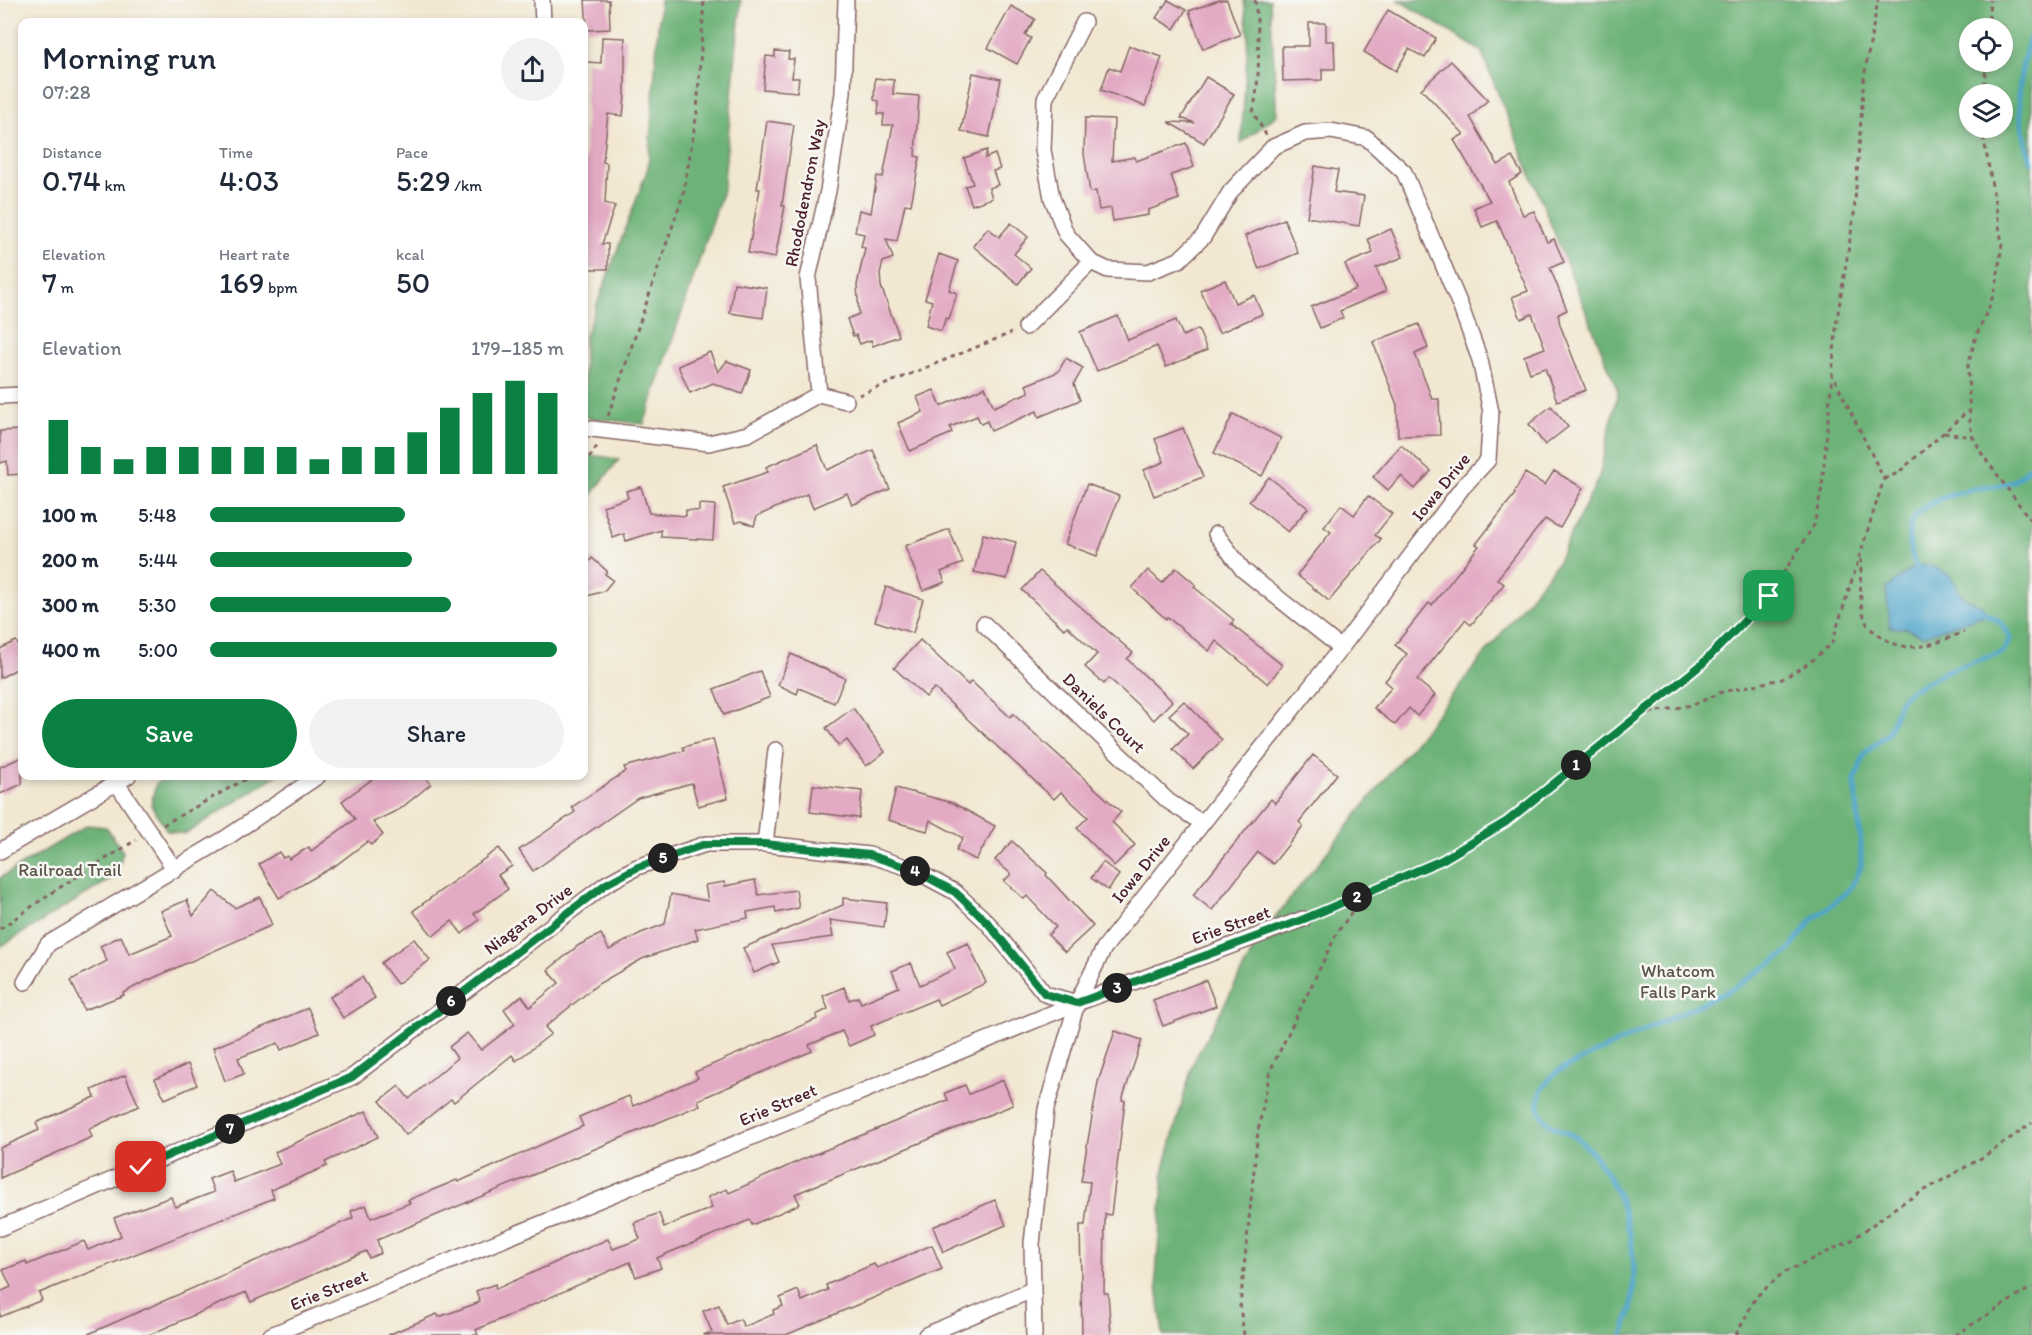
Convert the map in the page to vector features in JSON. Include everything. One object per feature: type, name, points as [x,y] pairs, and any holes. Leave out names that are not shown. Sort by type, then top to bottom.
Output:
[{"type":"street","points":[[542,0],[543,18]]},
{"type":"street","name":"Rhododendron Way","points":[[819,394],[817,353],[808,298],[808,278],[828,191],[843,93],[846,0]]},
{"type":"street","points":[[1026,327],[1091,262],[1066,234],[1052,198],[1043,150],[1045,99],[1084,22]]},
{"type":"street","name":"Iowa Drive","points":[[1034,1335],[1032,1244],[1046,1109],[1077,1003],[1104,948],[1341,648],[1462,488],[1488,460],[1491,412],[1480,360],[1460,305],[1404,172],[1367,138],[1331,131],[1305,133],[1274,147],[1231,191],[1203,237],[1179,260],[1148,272],[1108,270],[1091,262]]},
{"type":"street","points":[[588,428],[709,443],[748,434],[819,394],[846,401]]},
{"type":"street","points":[[0,396],[18,395]]},
{"type":"street","points":[[1216,534],[1243,570],[1341,648]]},
{"type":"street","name":"Daniels Court","points":[[984,624],[1168,801],[1202,823]]},
{"type":"street","points":[[765,844],[776,750]]},
{"type":"street","points":[[0,851],[116,780]]},
{"type":"street","points":[[120,780],[175,870]]},
{"type":"street","points":[[25,982],[48,944],[175,870],[312,780]]},
{"type":"street","name":"Niagara Drive","points":[[0,1228],[352,1077],[606,884],[638,867],[706,844],[765,844],[869,855],[912,869],[955,892],[987,922],[1045,994],[1077,1003]]},
{"type":"street","name":"Erie Street","points":[[271,1335],[1077,1003],[1304,919]]},
{"type":"street","points":[[926,1335],[1032,1290]]},
{"type":"path","points":[[588,460],[597,449],[683,195],[697,113],[704,0]]},
{"type":"path","points":[[1255,0],[1259,30],[1257,92],[1253,112],[1274,147]]},
{"type":"path","points":[[1304,919],[1442,860],[1506,822],[1701,665],[1769,596],[1814,525],[1822,487],[1837,319],[1854,215],[1864,77],[1878,0]]},
{"type":"path","points":[[1989,18],[1990,0]]},
{"type":"path","points":[[1984,138],[2002,243],[1997,281],[1990,305],[1976,336],[1968,366],[1968,411],[1973,437],[1982,454],[2032,522]]},
{"type":"path","points":[[846,401],[1026,327]]},
{"type":"path","points":[[1640,715],[1693,705],[1722,692],[1782,679],[1809,663],[1832,643],[1861,558],[1884,479],[1832,374]]},
{"type":"path","points":[[1884,479],[1898,473],[1968,411]]},
{"type":"path","points":[[1944,433],[1973,437]]},
{"type":"path","points":[[1861,558],[1861,598],[1867,625],[1886,640],[1907,648],[1934,645],[1964,632]]},
{"type":"path","points":[[0,929],[51,893],[150,832],[244,780]]},
{"type":"path","points":[[1244,1335],[1240,1306],[1258,1131],[1270,1071],[1337,933],[1356,906],[1378,889]]},
{"type":"path","points":[[1736,1335],[1756,1298],[1783,1273],[1852,1240],[1899,1205],[1983,1157],[2032,1123]]},
{"type":"path","points":[[1955,1335],[2032,1287]]},
{"type":"green space","points":[[660,0],[741,0],[723,190],[644,424],[588,417],[588,328],[648,168]]},
{"type":"green space","points":[[1244,0],[1270,0],[1277,115],[1241,143],[1248,36]]},
{"type":"green space","name":"Whatcom Falls Park","points":[[1398,0],[2032,0],[2032,1335],[1163,1335],[1156,1277],[1164,1168],[1193,1063],[1262,934],[1557,563],[1599,477],[1618,391],[1481,51]]},
{"type":"green space","points":[[588,455],[619,459],[588,500]]},
{"type":"green space","name":"Railroad Trail","points":[[161,780],[270,780],[185,834],[167,831],[151,805],[156,783]]},
{"type":"green space","name":"Railroad Trail","points":[[87,825],[106,827],[123,852],[116,876],[0,947],[0,878]]},
{"type":"water","points":[[1916,565],[1930,565],[1950,575],[1964,598],[1982,605],[1987,614],[1923,636],[1905,628],[1890,628],[1886,589]]},
{"type":"building","points":[[585,0],[609,0],[610,29],[588,30]]},
{"type":"building","points":[[1168,0],[1186,10],[1174,29],[1156,18]]},
{"type":"building","points":[[1219,0],[1227,0],[1240,35],[1203,49],[1189,11]]},
{"type":"building","points":[[1011,6],[1035,19],[1025,35],[1031,38],[1017,64],[988,48]]},
{"type":"building","points":[[1388,10],[1436,38],[1425,58],[1409,49],[1396,71],[1364,52]]},
{"type":"building","points":[[1309,23],[1326,23],[1326,41],[1334,41],[1335,69],[1322,69],[1322,80],[1283,81],[1282,46],[1309,46]]},
{"type":"building","points":[[602,37],[625,38],[623,116],[608,114],[603,162],[607,163],[605,203],[615,206],[602,244],[608,244],[608,269],[588,269],[588,62],[601,63]]},
{"type":"building","points":[[1129,46],[1162,57],[1145,106],[1101,90],[1109,67],[1120,71]]},
{"type":"building","points":[[775,51],[789,52],[788,59],[794,59],[792,78],[799,78],[797,92],[763,89],[766,56],[775,57]]},
{"type":"building","points":[[1451,61],[1488,100],[1470,117],[1498,165],[1512,157],[1522,174],[1509,182],[1523,215],[1534,211],[1547,242],[1554,239],[1564,262],[1550,268],[1567,310],[1558,314],[1560,325],[1586,390],[1557,401],[1545,368],[1530,373],[1524,356],[1545,348],[1532,314],[1521,319],[1512,297],[1528,291],[1497,221],[1482,227],[1474,208],[1490,201],[1454,140],[1464,134],[1421,89]]},
{"type":"building","points":[[973,73],[1001,79],[989,137],[961,131]]},
{"type":"building","points":[[1206,77],[1234,94],[1204,143],[1168,122],[1195,123],[1181,118]]},
{"type":"building","points":[[875,78],[894,80],[893,94],[919,96],[915,156],[920,157],[911,205],[905,204],[897,241],[886,239],[893,258],[883,262],[880,273],[881,286],[899,336],[873,346],[871,340],[860,344],[856,335],[853,336],[847,319],[859,314],[857,285],[865,248],[861,247],[864,234],[855,232],[859,210],[871,213],[877,176],[883,177],[893,125],[883,125],[884,114],[878,114],[879,101],[874,100]]},
{"type":"building","points":[[1085,118],[1114,119],[1112,161],[1135,157],[1136,161],[1186,143],[1194,167],[1171,175],[1179,199],[1148,210],[1148,215],[1113,221],[1111,208],[1099,210],[1096,191],[1090,192],[1084,154]]},
{"type":"building","points":[[767,121],[794,125],[782,205],[785,206],[775,258],[748,253],[760,189],[757,189]]},
{"type":"building","points":[[987,150],[985,158],[995,154],[1000,169],[993,171],[998,185],[989,188],[992,198],[972,205],[965,186],[973,184],[964,158]]},
{"type":"building","points":[[1315,166],[1338,170],[1334,192],[1364,196],[1359,226],[1307,217]]},
{"type":"building","points":[[1284,219],[1298,253],[1259,269],[1245,236]]},
{"type":"building","points":[[1011,223],[1028,237],[1014,254],[1031,268],[1018,284],[973,246],[988,228],[999,237]]},
{"type":"building","points":[[1391,229],[1403,257],[1376,268],[1386,291],[1340,311],[1343,318],[1320,328],[1311,307],[1356,289],[1345,264],[1373,253],[1368,239]]},
{"type":"building","points":[[939,254],[958,261],[949,290],[957,293],[949,319],[946,318],[941,331],[926,326],[932,301],[925,299]]},
{"type":"building","points":[[1225,280],[1235,303],[1254,295],[1262,314],[1219,333],[1200,290]]},
{"type":"building","points":[[734,283],[767,288],[763,318],[730,313]]},
{"type":"building","points":[[1118,316],[1128,340],[1176,320],[1183,336],[1198,329],[1207,350],[1166,367],[1157,346],[1097,371],[1080,332]]},
{"type":"building","points":[[1419,324],[1428,348],[1415,354],[1432,399],[1439,399],[1440,435],[1398,436],[1397,405],[1373,342]]},
{"type":"building","points":[[710,352],[718,372],[727,361],[751,370],[742,394],[713,383],[690,393],[678,366]]},
{"type":"building","points":[[1066,358],[1083,368],[1074,384],[1080,400],[1039,417],[1037,411],[991,431],[987,421],[981,424],[977,416],[950,427],[952,433],[910,451],[898,423],[923,412],[917,397],[934,390],[941,406],[985,387],[994,407],[1029,392],[1026,385],[1058,372]]},
{"type":"building","points":[[1551,406],[1568,427],[1545,445],[1529,424]]},
{"type":"building","points":[[1233,414],[1281,438],[1262,476],[1214,453]]},
{"type":"building","points":[[1183,428],[1203,477],[1154,496],[1144,470],[1164,462],[1155,439]]},
{"type":"building","points":[[18,430],[18,474],[8,475],[7,461],[0,463],[0,431]]},
{"type":"building","points":[[817,445],[827,470],[873,450],[890,489],[852,505],[847,493],[813,508],[807,494],[757,516],[754,526],[742,521],[735,523],[723,487],[768,472],[766,467]]},
{"type":"building","points":[[1401,445],[1431,471],[1415,489],[1401,476],[1388,490],[1373,477]]},
{"type":"building","points":[[1554,471],[1583,488],[1560,528],[1545,519],[1497,579],[1504,584],[1471,625],[1465,620],[1417,680],[1435,695],[1417,716],[1409,708],[1395,725],[1374,708],[1392,687],[1385,681],[1407,654],[1395,645],[1429,603],[1432,605],[1479,546],[1476,544],[1515,494],[1525,473],[1545,485]]},
{"type":"building","points":[[1269,477],[1308,508],[1288,532],[1249,501]]},
{"type":"building","points":[[1087,484],[1119,496],[1097,556],[1065,544]]},
{"type":"building","points":[[641,487],[649,513],[686,516],[686,510],[699,511],[699,504],[715,505],[713,540],[661,537],[661,530],[626,541],[624,534],[613,538],[603,506],[628,498],[626,491]]},
{"type":"building","points":[[1368,496],[1392,514],[1375,535],[1381,539],[1329,601],[1297,575],[1331,532],[1324,527],[1341,505],[1354,515]]},
{"type":"building","points":[[949,529],[963,563],[941,572],[945,582],[923,591],[905,546]]},
{"type":"building","points":[[983,534],[1016,542],[1007,579],[974,572]]},
{"type":"building","points":[[592,558],[607,571],[605,574],[613,580],[604,591],[588,596],[588,563]]},
{"type":"building","points":[[1176,568],[1196,585],[1194,587],[1234,620],[1231,624],[1282,665],[1268,684],[1216,641],[1209,651],[1167,617],[1166,619],[1132,588],[1148,570],[1162,583]]},
{"type":"building","points":[[1040,571],[1133,653],[1127,659],[1172,701],[1154,720],[1109,678],[1104,684],[1085,667],[1097,654],[1067,626],[1064,629],[1022,590]]},
{"type":"building","points":[[886,587],[923,599],[913,633],[875,621]]},
{"type":"building","points":[[920,640],[968,685],[971,681],[1010,717],[1013,714],[1121,812],[1112,822],[1135,845],[1114,866],[1077,828],[1088,817],[1061,792],[1054,799],[934,688],[926,697],[894,668]]},
{"type":"building","points":[[16,641],[18,645],[18,668],[0,678],[0,649]]},
{"type":"building","points":[[791,654],[845,678],[834,703],[799,688],[797,694],[778,685]]},
{"type":"building","points":[[760,671],[770,697],[724,715],[714,689]]},
{"type":"building","points":[[1184,701],[1222,740],[1193,769],[1173,749],[1188,734],[1169,715]]},
{"type":"building","points":[[853,708],[885,752],[866,766],[847,740],[839,746],[826,728]]},
{"type":"building","points":[[713,739],[728,798],[698,806],[692,783],[638,798],[533,871],[519,850],[575,812],[572,807],[626,771],[624,767],[684,751],[683,747]]},
{"type":"building","points":[[1313,755],[1337,774],[1299,822],[1303,826],[1273,864],[1258,852],[1212,910],[1193,895],[1271,799],[1275,803]]},
{"type":"building","points":[[18,759],[18,780],[22,780],[22,784],[0,794],[0,767]]},
{"type":"building","points":[[371,780],[428,780],[431,784],[400,809],[373,822],[383,835],[371,845],[368,841],[336,865],[279,898],[259,864],[279,852],[283,858],[287,856],[289,859],[309,847],[311,851],[355,819],[342,801]]},
{"type":"building","points":[[813,785],[862,791],[859,818],[810,812]]},
{"type":"building","points":[[896,788],[953,803],[995,826],[976,860],[956,850],[963,838],[930,820],[927,831],[888,820]]},
{"type":"building","points":[[1012,841],[1047,873],[1046,875],[1093,926],[1065,952],[1048,935],[1056,927],[1027,896],[1024,899],[1004,881],[1011,874],[995,860]]},
{"type":"building","points":[[499,848],[512,866],[498,875],[508,889],[474,914],[479,920],[462,934],[452,921],[433,936],[413,911]]},
{"type":"building","points":[[1103,862],[1119,875],[1108,890],[1091,878]]},
{"type":"building","points":[[755,880],[758,895],[796,890],[799,908],[776,913],[775,907],[747,912],[748,918],[695,929],[698,939],[642,959],[598,984],[545,1027],[551,1034],[516,1061],[512,1055],[454,1102],[451,1099],[406,1135],[380,1101],[399,1086],[409,1099],[457,1058],[449,1047],[467,1033],[481,1050],[515,1024],[504,1009],[522,996],[530,1007],[559,983],[548,970],[579,945],[601,934],[609,950],[641,933],[665,924],[671,894],[708,901],[705,885],[724,882],[725,886]]},
{"type":"building","points":[[214,891],[235,908],[260,897],[272,925],[142,983],[123,993],[124,995],[84,1010],[71,980],[107,961],[100,946],[121,936],[129,954],[172,936],[161,911],[187,900],[193,916]]},
{"type":"building","points":[[843,898],[887,903],[884,927],[830,920],[833,937],[772,945],[779,962],[754,973],[743,948],[843,905]]},
{"type":"building","points":[[414,939],[430,960],[397,984],[381,963]]},
{"type":"building","points":[[968,943],[986,983],[939,1005],[936,999],[871,1026],[874,1035],[849,1046],[842,1031],[809,1045],[812,1051],[698,1100],[700,1105],[377,1240],[381,1253],[369,1258],[366,1251],[251,1302],[246,1292],[149,1335],[86,1335],[353,1218],[351,1211],[366,1205],[371,1218],[583,1126],[579,1117],[629,1096],[633,1106],[698,1078],[695,1072],[817,1019],[816,1015],[828,1009],[823,996],[844,987],[849,1000],[858,997],[861,1003],[899,987],[892,971],[911,963],[920,985],[955,969],[947,952]]},
{"type":"building","points":[[362,977],[375,998],[343,1018],[330,997]]},
{"type":"building","points":[[1206,980],[1216,1006],[1163,1026],[1153,1000]]},
{"type":"building","points":[[308,1008],[319,1033],[281,1050],[278,1043],[238,1058],[244,1074],[225,1081],[213,1048]]},
{"type":"building","points":[[1115,1031],[1142,1040],[1122,1100],[1125,1101],[1111,1215],[1105,1214],[1104,1293],[1108,1293],[1111,1335],[1082,1335],[1080,1225],[1085,1225],[1090,1182],[1081,1181],[1098,1082]]},
{"type":"building","points":[[188,1064],[197,1085],[165,1099],[155,1079]]},
{"type":"building","points":[[125,1075],[139,1106],[89,1129],[92,1137],[0,1178],[0,1148],[39,1130],[36,1123],[95,1097],[92,1090]]},
{"type":"building","points":[[1003,1080],[1013,1105],[795,1194],[800,1204],[752,1225],[750,1220],[657,1258],[661,1268],[636,1277],[630,1262],[476,1330],[478,1335],[388,1335],[437,1314],[439,1317],[480,1302],[476,1291],[495,1284],[496,1289],[608,1239],[613,1249],[640,1239],[634,1223],[659,1213],[664,1227],[712,1208],[708,1197],[727,1189],[729,1193],[801,1160],[948,1100],[945,1093],[965,1085],[969,1094]]},
{"type":"building","points":[[366,1111],[378,1137],[325,1162],[327,1166],[271,1190],[274,1198],[39,1293],[42,1300],[0,1317],[0,1292],[11,1287],[3,1270],[26,1261],[27,1265],[84,1241],[88,1250],[121,1236],[114,1218],[171,1197],[175,1207],[214,1192],[209,1179],[230,1171],[234,1182],[280,1164],[275,1152]]},
{"type":"building","points":[[995,1200],[1006,1225],[943,1252],[933,1227]]},
{"type":"building","points":[[932,1245],[942,1269],[786,1335],[703,1335],[712,1332],[703,1311],[719,1305],[727,1325],[740,1319],[744,1327],[774,1314],[773,1310],[783,1306],[780,1298],[798,1290],[802,1301],[828,1290],[826,1285],[874,1264],[877,1268]]},
{"type":"waterway","points":[[2032,32],[2022,66],[2019,97],[2022,127],[2032,162]]},
{"type":"waterway","points":[[1919,571],[1911,552],[1909,537],[1911,524],[1917,514],[1927,506],[1956,493],[2015,480],[2032,465]]},
{"type":"waterway","points":[[1623,1335],[1631,1308],[1634,1282],[1631,1238],[1618,1196],[1608,1176],[1582,1142],[1552,1126],[1544,1118],[1539,1104],[1541,1092],[1558,1071],[1734,988],[1788,952],[1811,921],[1845,894],[1855,881],[1861,866],[1855,780],[1865,753],[1888,734],[1900,701],[1908,692],[1946,671],[2003,652],[2010,639],[2005,629],[1995,619],[1981,612]]},
{"type":"route","points":[[141,1167],[352,1077],[606,884],[638,867],[706,844],[765,844],[869,855],[912,869],[955,892],[987,922],[1045,994],[1077,1003],[1304,919],[1442,860],[1506,822],[1701,665],[1769,596]]}]
